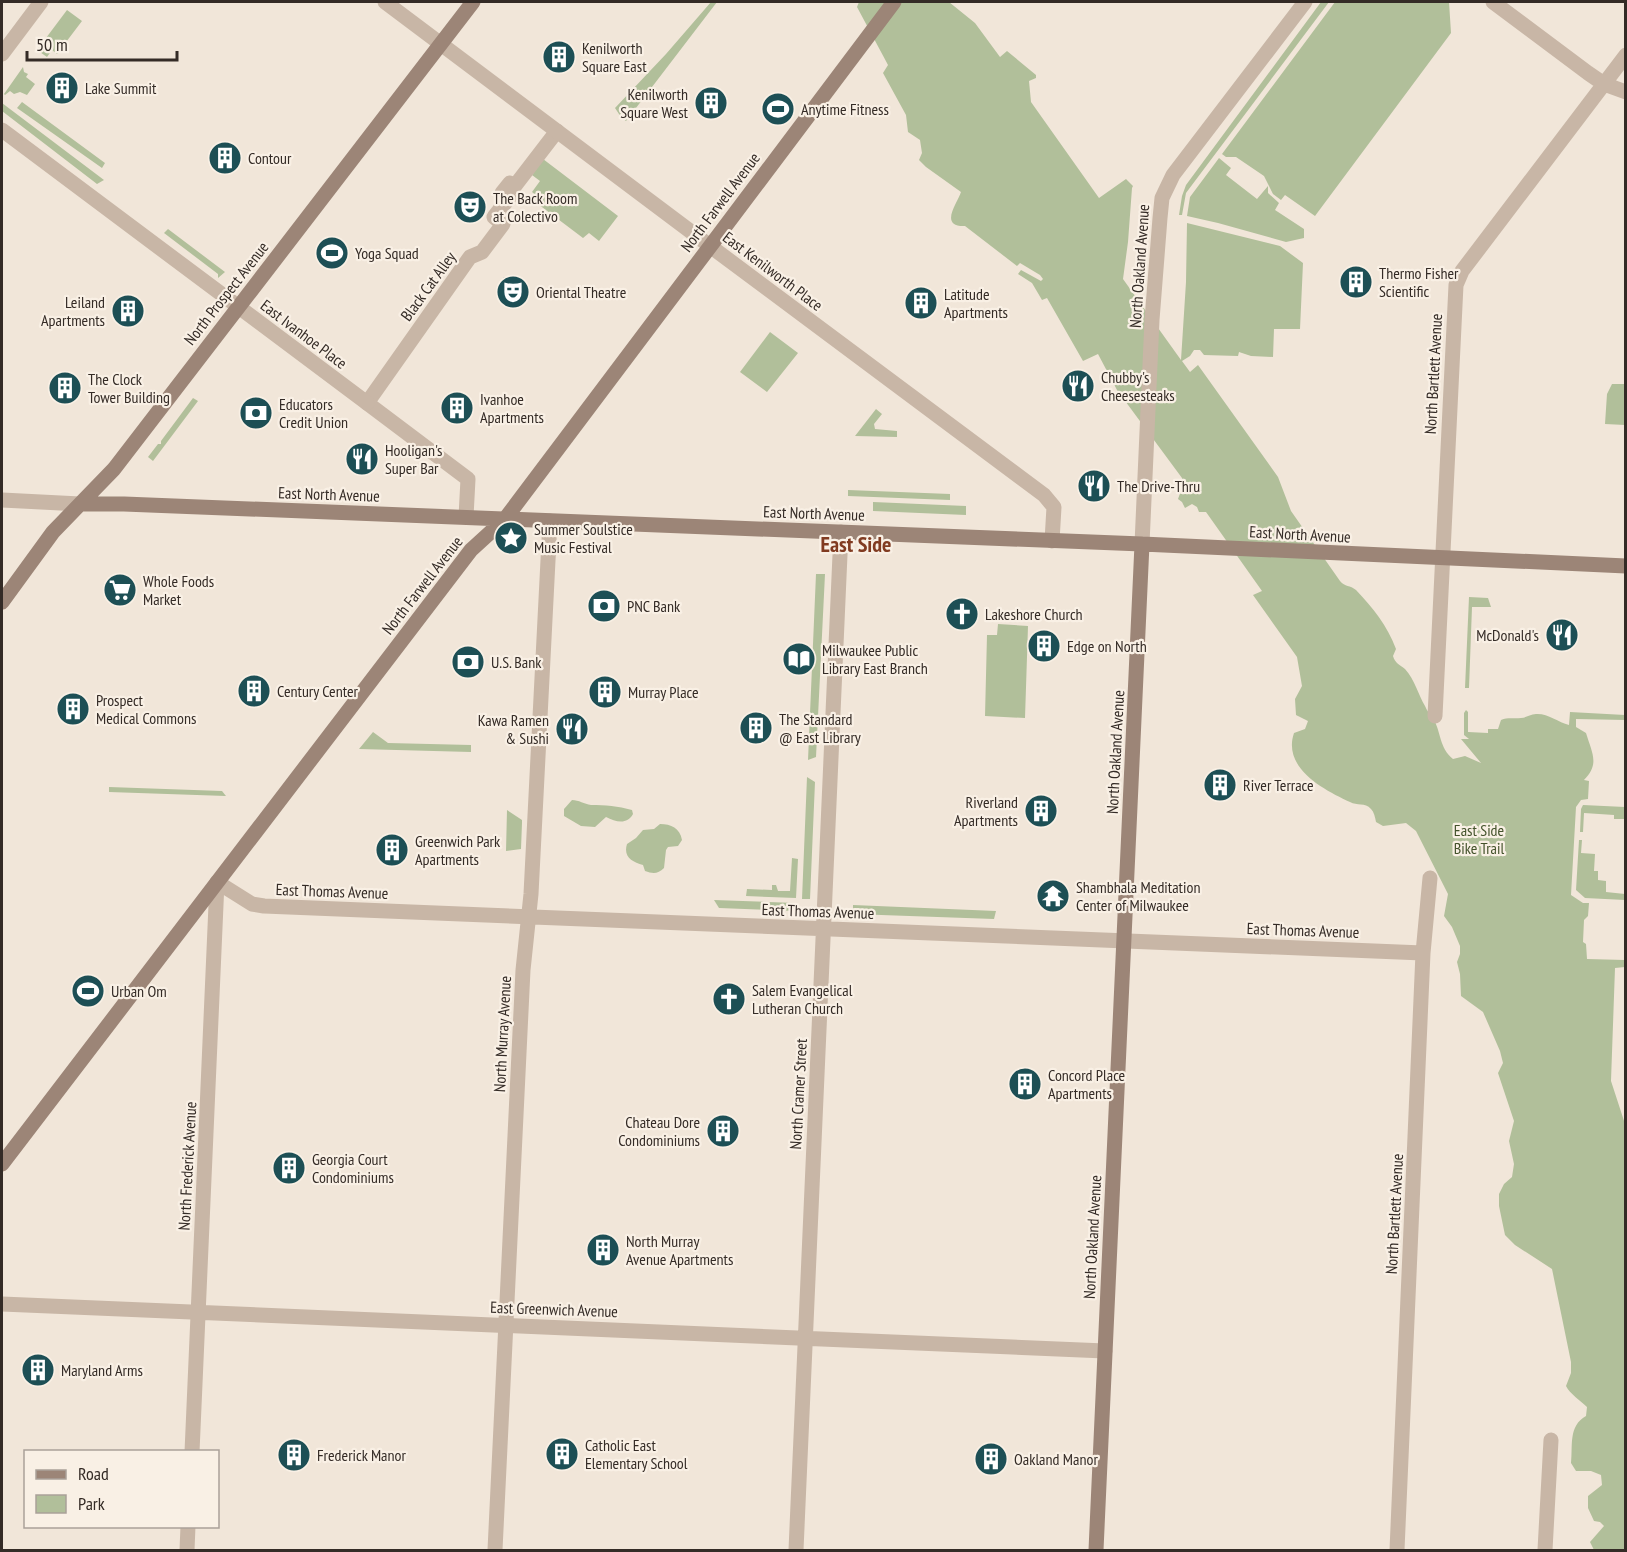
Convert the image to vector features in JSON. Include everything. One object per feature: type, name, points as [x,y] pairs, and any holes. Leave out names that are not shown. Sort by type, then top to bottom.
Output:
[{"type":"main road","name":"North Prospect Avenue","points":[[2,602],[53,532],[114,469],[473,2]]},
{"type":"main road","name":"North Farwell Avenue","points":[[2,1164],[471,550],[505,519],[894,2]]},
{"type":"main road","name":"East North Avenue","points":[[80,504],[1142,544],[1626,566]]},
{"type":"main road","name":"North Oakland Avenue","points":[[1096,1551],[1142,544]]},
{"type":"street","points":[[2,54],[41,2]]},
{"type":"street","name":"East Kenilworth Place","points":[[385,2],[1044,495],[1054,507],[1052,541]]},
{"type":"street","name":"North Oakland Avenue","points":[[1142,544],[1152,320],[1162,198],[1173,175],[1305,2]]},
{"type":"street","points":[[1493,2],[1604,84],[1626,92]]},
{"type":"street","name":"North Bartlett Avenue","points":[[1435,716],[1456,285],[1462,271],[1626,55]]},
{"type":"street","name":"East Ivanhoe Place","points":[[2,130],[468,479],[466,517]]},
{"type":"street","name":"Black Cat Alley","points":[[367,403],[470,257],[482,252],[503,224],[494,217],[510,183],[514,187],[556,131]]},
{"type":"street","name":"East North Avenue","points":[[2,500],[80,504]]},
{"type":"street","name":"North Murray Avenue","points":[[495,1551],[522,981],[524,944],[529,916],[550,521]]},
{"type":"street","name":"North Cramer Street","points":[[795,1551],[841,532]]},
{"type":"street","name":"North Bartlett Avenue","points":[[1397,1551],[1423,953],[1430,878]]},
{"type":"street","name":"East Thomas Avenue","points":[[217,882],[252,903],[264,906],[1423,953]]},
{"type":"street","name":"North Frederick Avenue","points":[[192,1450],[217,882]]},
{"type":"street","name":"East Greenwich Avenue","points":[[2,1304],[1105,1351]]},
{"type":"street","points":[[1545,1551],[1551,1440]]},
{"type":"street","points":[[187,1551],[188,1528]]},
{"type":"green space","points":[[711,2],[717,2],[626,121],[615,108]]},
{"type":"green space","name":"East Side Bike Trail","points":[[859,2],[949,2],[975,23],[1000,57],[1007,51],[1036,75],[1036,78],[1029,81],[1031,102],[1099,198],[1126,179],[1133,186],[1123,279],[1181,360],[1187,223],[1280,246],[1303,263],[1300,329],[1274,329],[1273,357],[1251,356],[1239,352],[1238,356],[1204,355],[1200,350],[1194,350],[1182,361],[1190,372],[1198,365],[1278,477],[1291,511],[1340,581],[1356,590],[1379,617],[1396,649],[1394,658],[1411,678],[1436,723],[1448,755],[1453,759],[1465,756],[1481,763],[1461,739],[1469,739],[1464,735],[1466,710],[1468,712],[1468,732],[1488,733],[1488,729],[1498,729],[1501,720],[1523,718],[1534,714],[1544,715],[1569,725],[1570,712],[1625,715],[1625,720],[1576,719],[1576,727],[1586,733],[1593,763],[1592,769],[1584,780],[1589,781],[1588,799],[1581,800],[1576,807],[1571,895],[1583,903],[1589,903],[1588,916],[1584,920],[1583,942],[1586,944],[1587,959],[1625,960],[1625,967],[1615,968],[1611,1081],[1626,1127],[1625,1550],[1594,1550],[1590,1542],[1604,1526],[1594,1521],[1588,1508],[1588,1496],[1602,1485],[1601,1475],[1591,1471],[1576,1471],[1571,1463],[1574,1431],[1580,1420],[1586,1416],[1587,1407],[1566,1386],[1571,1373],[1571,1362],[1552,1269],[1515,1245],[1505,1235],[1499,1194],[1504,1184],[1512,1177],[1514,1164],[1509,1141],[1514,1121],[1498,1073],[1503,1063],[1500,1051],[1483,1012],[1461,996],[1457,962],[1460,946],[1452,927],[1444,916],[1448,894],[1416,831],[1406,823],[1383,826],[1376,822],[1369,807],[1353,803],[1329,791],[1308,776],[1300,767],[1294,757],[1292,746],[1294,733],[1305,729],[1308,721],[1296,715],[1295,699],[1302,686],[1297,657],[1253,595],[1262,591],[1206,512],[1199,512],[1192,504],[1185,508],[1178,499],[1182,488],[1182,478],[1117,390],[1098,354],[1083,361],[1047,298],[1042,300],[1032,283],[1018,274],[1021,270],[1041,281],[1043,279],[1040,275],[1020,263],[1017,266],[965,226],[953,223],[952,213],[961,192],[919,160],[922,153],[920,140],[908,132],[906,115],[883,73],[888,65],[857,7]]},
{"type":"green space","points":[[1321,2],[1329,2],[1186,193],[1182,215],[1179,215],[1186,185]]},
{"type":"green space","points":[[1335,2],[1449,2],[1451,33],[1315,216],[1285,195],[1281,200],[1273,194],[1264,176],[1236,157],[1226,157],[1222,154]]},
{"type":"green space","points":[[67,10],[82,21],[57,54],[52,50],[47,57],[37,50]]},
{"type":"green space","points":[[23,67],[24,72],[28,74],[26,77],[35,84],[27,95],[20,92],[14,94],[10,91],[5,95],[4,94]]},
{"type":"green space","points":[[22,102],[105,163],[102,168],[17,108]]},
{"type":"green space","points":[[2,103],[104,180],[97,184],[2,111]]},
{"type":"green space","points":[[1219,158],[1231,168],[1226,175],[1257,199],[1268,186],[1268,193],[1279,203],[1275,210],[1304,229],[1304,238],[1286,242],[1187,216],[1190,197]]},
{"type":"green space","points":[[543,159],[618,216],[599,241],[589,233],[583,238],[534,201],[537,196],[532,192],[540,181],[532,175]]},
{"type":"green space","points":[[168,229],[225,272],[218,278],[218,274],[164,233]]},
{"type":"green space","points":[[770,332],[798,353],[767,392],[740,372]]},
{"type":"green space","points":[[1612,384],[1625,384],[1625,425],[1605,424],[1607,394]]},
{"type":"green space","points":[[193,398],[198,401],[153,461],[148,457],[158,444],[161,444]]},
{"type":"green space","points":[[876,409],[882,414],[874,424],[875,429],[897,431],[897,437],[855,436]]},
{"type":"green space","points":[[848,490],[950,494],[950,500],[848,496]]},
{"type":"green space","points":[[873,502],[966,506],[966,515],[873,511]]},
{"type":"green space","points":[[816,574],[825,574],[816,757],[808,760]]},
{"type":"green space","points":[[1469,597],[1488,598],[1491,607],[1472,607],[1469,688],[1465,688]]},
{"type":"green space","points":[[998,624],[1028,626],[1025,718],[985,716],[987,635],[997,635]]},
{"type":"green space","points":[[373,732],[388,743],[471,745],[471,752],[359,749]]},
{"type":"green space","points":[[807,777],[815,782],[810,899],[802,899]]},
{"type":"green space","points":[[109,787],[222,791],[226,796],[109,792]]},
{"type":"green space","points":[[572,800],[591,805],[632,810],[633,814],[624,821],[606,817],[595,827],[581,826],[564,816],[564,809]]},
{"type":"green space","points":[[1583,805],[1625,807],[1625,819],[1614,819],[1614,815],[1584,813],[1583,832],[1580,832]]},
{"type":"green space","points":[[507,810],[522,820],[521,849],[506,851]]},
{"type":"green space","points":[[660,824],[674,828],[679,832],[682,840],[678,846],[668,847],[666,850],[664,868],[650,873],[645,871],[643,865],[627,856],[627,844],[643,830],[654,829]]},
{"type":"green space","points":[[1579,840],[1582,840],[1581,853],[1595,854],[1594,871],[1598,871],[1598,880],[1606,881],[1606,892],[1625,894],[1625,900],[1585,898],[1576,890]]},
{"type":"green space","points":[[792,858],[798,859],[796,898],[746,896],[747,889],[772,890],[772,885],[776,885],[778,891],[790,891]]},
{"type":"green space","points":[[714,900],[795,903],[795,911],[719,908]]},
{"type":"green space","points":[[853,905],[996,911],[994,919],[853,914]]},
{"type":"place","name":"Kenilworth Square East","points":[[559,57]]},
{"type":"place","name":"Lake Summit","points":[[62,88]]},
{"type":"place","name":"Kenilworth Square West","points":[[711,103]]},
{"type":"place","name":"Anytime Fitness","points":[[778,109]]},
{"type":"place","name":"Contour","points":[[225,158]]},
{"type":"place","name":"The Back Room at Colectivo","points":[[470,207]]},
{"type":"place","name":"Yoga Squad","points":[[332,253]]},
{"type":"place","name":"Thermo Fisher Scientific","points":[[1356,282]]},
{"type":"place","name":"Oriental Theatre","points":[[513,292]]},
{"type":"place","name":"Latitude Apartments","points":[[921,303]]},
{"type":"place","name":"Leiland Apartments","points":[[128,311]]},
{"type":"place","name":"Chubby's Cheesesteaks","points":[[1078,386]]},
{"type":"place","name":"The Clock Tower Building","points":[[65,388]]},
{"type":"place","name":"Ivanhoe Apartments","points":[[457,408]]},
{"type":"place","name":"Educators Credit Union","points":[[256,413]]},
{"type":"place","name":"Hooligan's Super Bar","points":[[362,459]]},
{"type":"place","name":"The Drive-Thru","points":[[1094,486]]},
{"type":"place","name":"Summer Soulstice Music Festival","points":[[511,538]]},
{"type":"place","name":"Whole Foods Market","points":[[120,590]]},
{"type":"place","name":"PNC Bank","points":[[604,606]]},
{"type":"place","name":"Lakeshore Church","points":[[962,614]]},
{"type":"place","name":"McDonald's","points":[[1562,635]]},
{"type":"place","name":"Edge on North","points":[[1044,646]]},
{"type":"place","name":"Milwaukee Public Library East Branch","points":[[799,659]]},
{"type":"place","name":"U.S. Bank","points":[[468,662]]},
{"type":"place","name":"Century Center","points":[[254,691]]},
{"type":"place","name":"Murray Place","points":[[605,692]]},
{"type":"place","name":"Prospect Medical Commons","points":[[73,709]]},
{"type":"place","name":"The Standard @ East Library","points":[[756,728]]},
{"type":"place","name":"Kawa Ramen & Sushi","points":[[572,729]]},
{"type":"place","name":"River Terrace","points":[[1220,785]]},
{"type":"place","name":"Riverland Apartments","points":[[1041,811]]},
{"type":"place","name":"Greenwich Park Apartments","points":[[392,850]]},
{"type":"place","name":"Shambhala Meditation Center of Milwaukee","points":[[1053,896]]},
{"type":"place","name":"Urban Om","points":[[88,991]]},
{"type":"place","name":"Salem Evangelical Lutheran Church","points":[[729,999]]},
{"type":"place","name":"Concord Place Apartments","points":[[1025,1084]]},
{"type":"place","name":"Chateau Dore Condominiums","points":[[723,1131]]},
{"type":"place","name":"Georgia Court Condominiums","points":[[289,1168]]},
{"type":"place","name":"North Murray Avenue Apartments","points":[[603,1250]]},
{"type":"place","name":"Maryland Arms","points":[[38,1370]]},
{"type":"place","name":"Catholic East Elementary School","points":[[562,1454]]},
{"type":"place","name":"Frederick Manor","points":[[294,1455]]},
{"type":"place","name":"Oakland Manor","points":[[991,1459]]},
{"type":"district","name":"East Side","points":[[856,544]]}]
